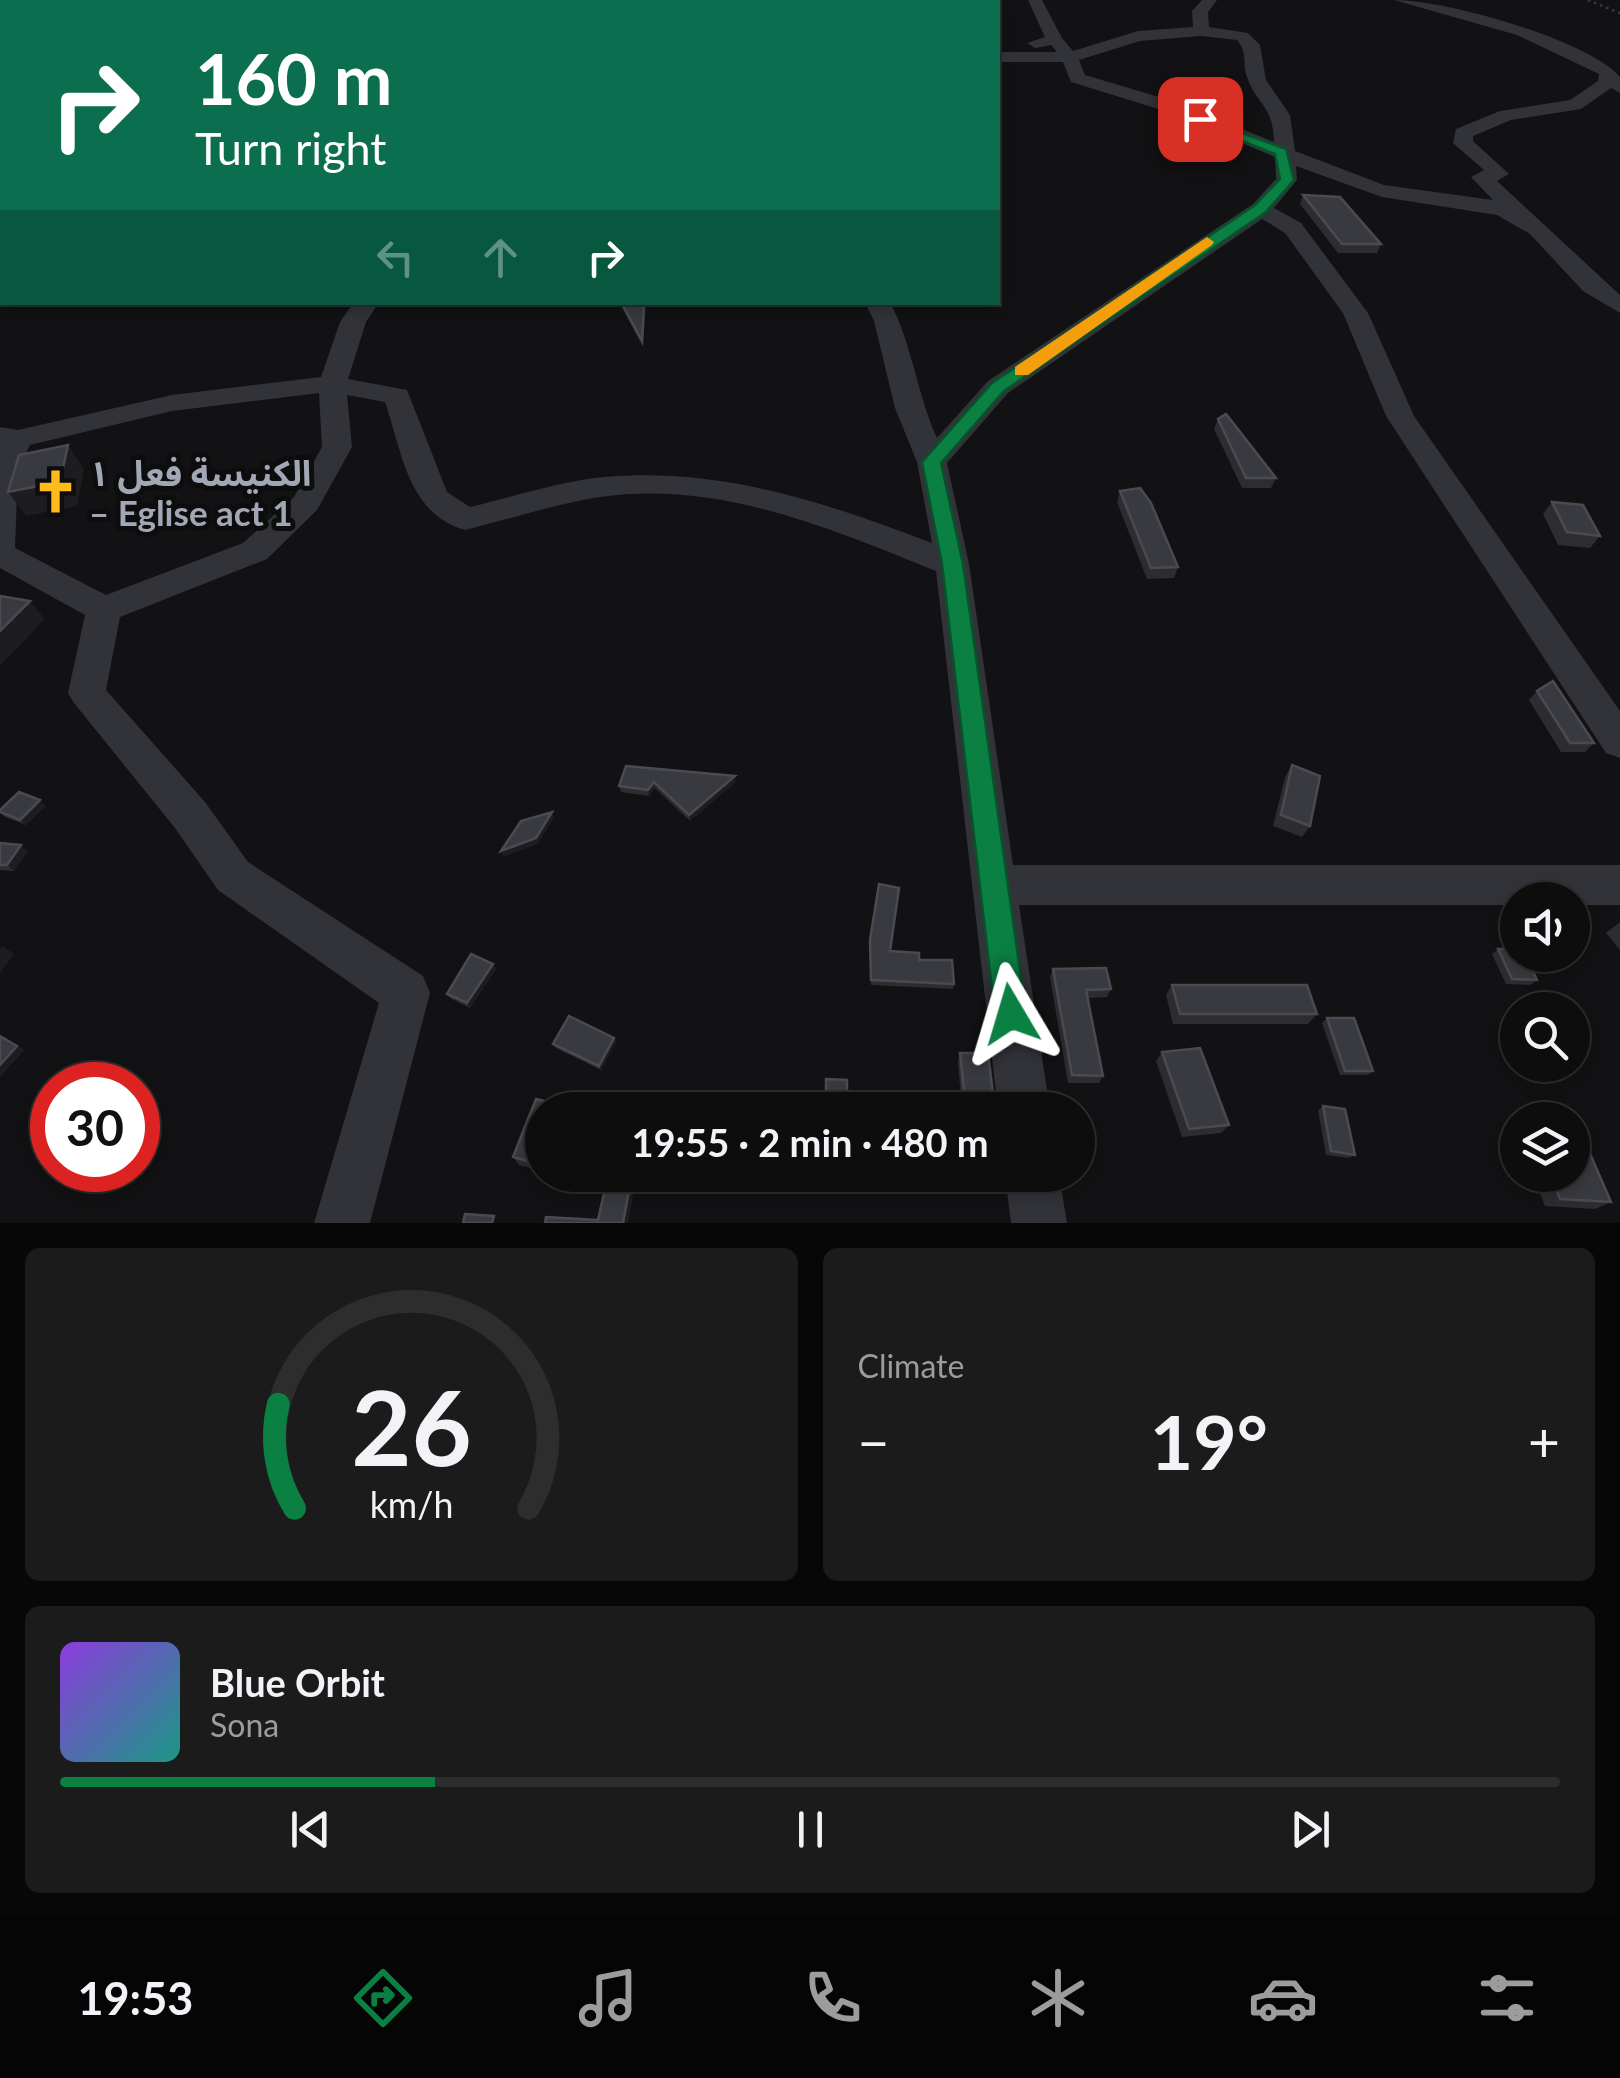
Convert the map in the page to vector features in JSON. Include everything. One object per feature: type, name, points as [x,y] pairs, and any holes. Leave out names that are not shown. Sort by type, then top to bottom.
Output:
[{"type":"street","points":[[1035,0],[1055,40],[1070,57],[1077,78],[1170,107],[1366,186],[1449,196],[1525,220]]},
{"type":"street","points":[[1201,31],[1200,11],[1210,0]]},
{"type":"street","points":[[1401,0],[1523,32],[1604,69],[1613,82],[1575,105],[1506,116],[1463,133],[1463,143],[1499,174],[1481,178],[1549,239],[1598,294],[1620,306]]},
{"type":"street","points":[[932,462],[998,387],[1260,208],[1287,180],[1281,152],[1283,118],[1252,74],[1254,49],[1242,36],[1201,31],[1138,36],[1070,57],[1000,57]]},
{"type":"street","points":[[1000,49],[1055,40]]},
{"type":"street","points":[[1260,208],[1292,228],[1355,313],[1400,416],[1620,742]]},
{"type":"street","points":[[0,554],[104,609],[255,551],[306,504],[337,447],[332,384],[353,322],[365,305]]},
{"type":"street","points":[[879,305],[887,321],[909,408],[932,462],[952,564],[1022,1092]]},
{"type":"street","points":[[0,545],[3,468],[9,438],[172,403],[332,384],[397,396],[433,498],[465,519],[602,487],[663,486],[754,494],[822,512],[952,564]]},
{"type":"street","points":[[104,609],[87,693],[190,814],[233,876],[406,993],[342,1223]]},
{"type":"street","points":[[994,885],[1620,885]]},
{"type":"street","points":[[1034,1192],[1039,1223]]},
{"type":"path","points":[[1588,0],[1620,13]]},
{"type":"building","points":[[1303,195],[1340,197],[1381,244],[1342,244]]},
{"type":"building","points":[[623,305],[644,305],[642,341]]},
{"type":"building","points":[[1226,414],[1276,478],[1246,478],[1218,419]]},
{"type":"building","points":[[68,445],[60,482],[8,492],[19,455]]},
{"type":"building","points":[[1140,488],[1151,503],[1178,567],[1151,568],[1120,491]]},
{"type":"building","points":[[1552,502],[1583,505],[1600,536],[1567,532]]},
{"type":"building","points":[[0,596],[30,601],[0,631]]},
{"type":"building","points":[[1553,681],[1594,743],[1570,743],[1537,691]]},
{"type":"building","points":[[1292,765],[1320,776],[1310,826],[1281,815]]},
{"type":"building","points":[[626,766],[735,776],[689,815],[654,782],[648,790],[619,786]]},
{"type":"building","points":[[19,792],[40,800],[20,820],[0,812]]},
{"type":"building","points":[[552,812],[536,838],[501,851],[521,821]]},
{"type":"building","points":[[0,843],[21,845],[7,865],[0,865]]},
{"type":"building","points":[[879,884],[899,888],[890,951],[919,953],[919,960],[952,960],[954,984],[871,980],[870,940]]},
{"type":"building","points":[[471,954],[493,964],[467,1003],[447,994]]},
{"type":"building","points":[[1106,968],[1111,989],[1086,990],[1103,1076],[1072,1075],[1053,969]]},
{"type":"building","points":[[1509,972],[1533,972],[1537,980],[1512,979]]},
{"type":"building","points":[[1172,985],[1307,985],[1317,1014],[1180,1014]]},
{"type":"building","points":[[569,1016],[614,1038],[599,1066],[553,1044]]},
{"type":"building","points":[[1327,1018],[1354,1018],[1373,1071],[1345,1071]]},
{"type":"building","points":[[0,1036],[17,1046],[0,1065]]},
{"type":"building","points":[[1200,1048],[1229,1125],[1189,1129],[1162,1052]]},
{"type":"building","points":[[960,1053],[988,1053],[993,1092],[964,1092]]},
{"type":"building","points":[[826,1079],[847,1080],[847,1092],[826,1092]]},
{"type":"building","points":[[1323,1106],[1345,1109],[1355,1155],[1331,1151]]},
{"type":"building","points":[[525,1127],[525,1160],[513,1157]]},
{"type":"building","points":[[1590,1154],[1611,1202],[1560,1199],[1557,1192],[1590,1192]]},
{"type":"building","points":[[604,1192],[629,1192],[623,1223],[545,1223],[546,1217],[598,1220]]},
{"type":"building","points":[[465,1214],[494,1216],[492,1223],[463,1223]]},
{"type":"slow traffic","points":[[1021,371],[1207,242]]},
{"type":"place","name":"الكنيسة فعل ۱ – Eglise act 1","points":[[56,492]]},
{"type":"route","points":[[1011,1014],[952,564],[932,462],[998,387],[1260,208],[1287,180],[1281,152],[1200,119]]}]
